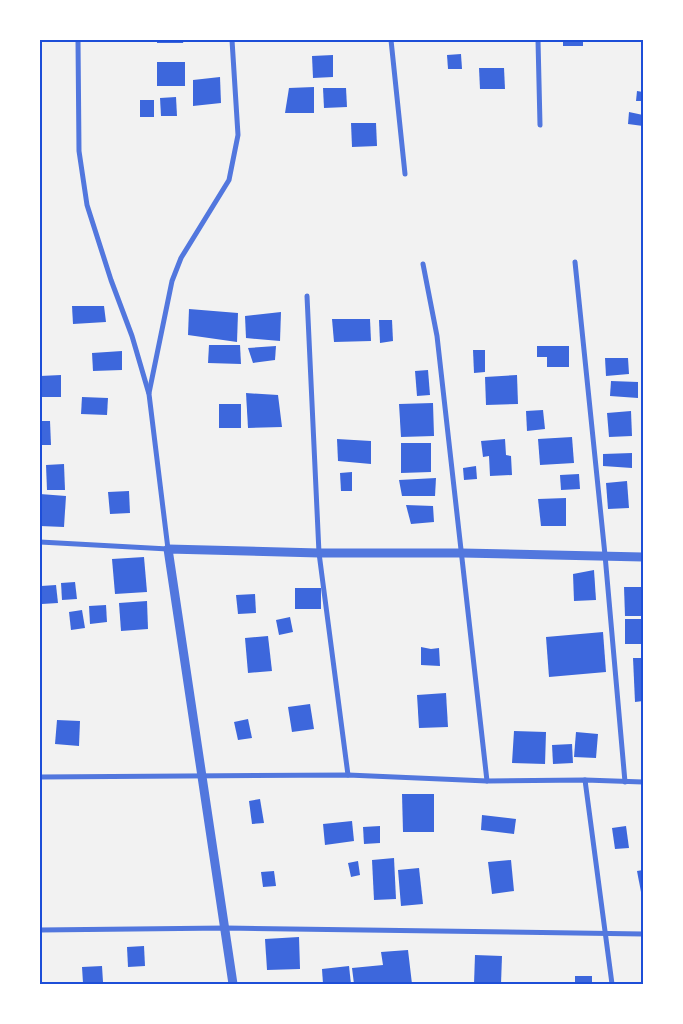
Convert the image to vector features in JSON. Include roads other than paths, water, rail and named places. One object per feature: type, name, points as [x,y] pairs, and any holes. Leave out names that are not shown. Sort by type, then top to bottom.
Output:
[{"type":"street","points":[[78,40],[79,151],[87,205],[111,280],[132,336],[149,394],[168,549],[233,984]]},
{"type":"street","points":[[149,394],[172,282],[181,258],[229,180],[238,135],[232,40]]},
{"type":"street","points":[[391,40],[405,174]]},
{"type":"street","points":[[538,40],[540,125]]},
{"type":"street","points":[[575,262],[605,555],[625,782]]},
{"type":"street","points":[[423,264],[437,336],[487,781]]},
{"type":"street","points":[[307,296],[319,552],[348,775]]},
{"type":"street","points":[[40,542],[168,549],[462,552],[643,557]]},
{"type":"street","points":[[40,776],[202,777],[348,775],[487,781],[585,780],[643,782]]},
{"type":"street","points":[[585,780],[612,984]]},
{"type":"street","points":[[40,930],[226,928],[605,935],[643,934]]}]
